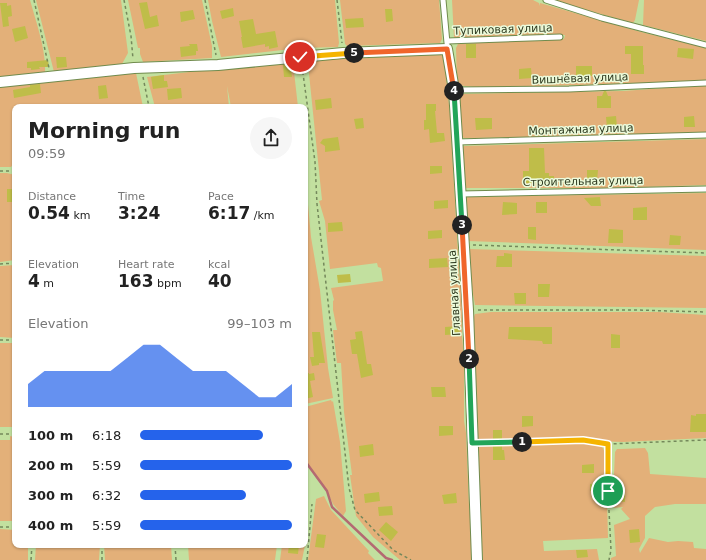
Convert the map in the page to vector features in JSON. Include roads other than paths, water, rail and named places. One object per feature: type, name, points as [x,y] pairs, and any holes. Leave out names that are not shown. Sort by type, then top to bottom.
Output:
[{"type":"street","points":[[0,82],[138,69],[218,65],[447,45]]},
{"type":"street","name":"Главная улица","points":[[447,45],[454,90],[468,310],[477,560]]},
{"type":"lane","points":[[443,0],[447,45]]},
{"type":"lane","points":[[546,0],[602,18],[706,45]]},
{"type":"lane","name":"Тупиковая улица","points":[[447,45],[560,37]]},
{"type":"lane","name":"Вишнёвая улица","points":[[454,90],[569,89],[706,83]]},
{"type":"lane","name":"Монтажная улица","points":[[457,142],[706,135]]},
{"type":"lane","name":"Строительная улица","points":[[460,194],[706,189]]},
{"type":"waterway","points":[[308,465],[327,491],[332,507],[386,558],[392,560]]}]
